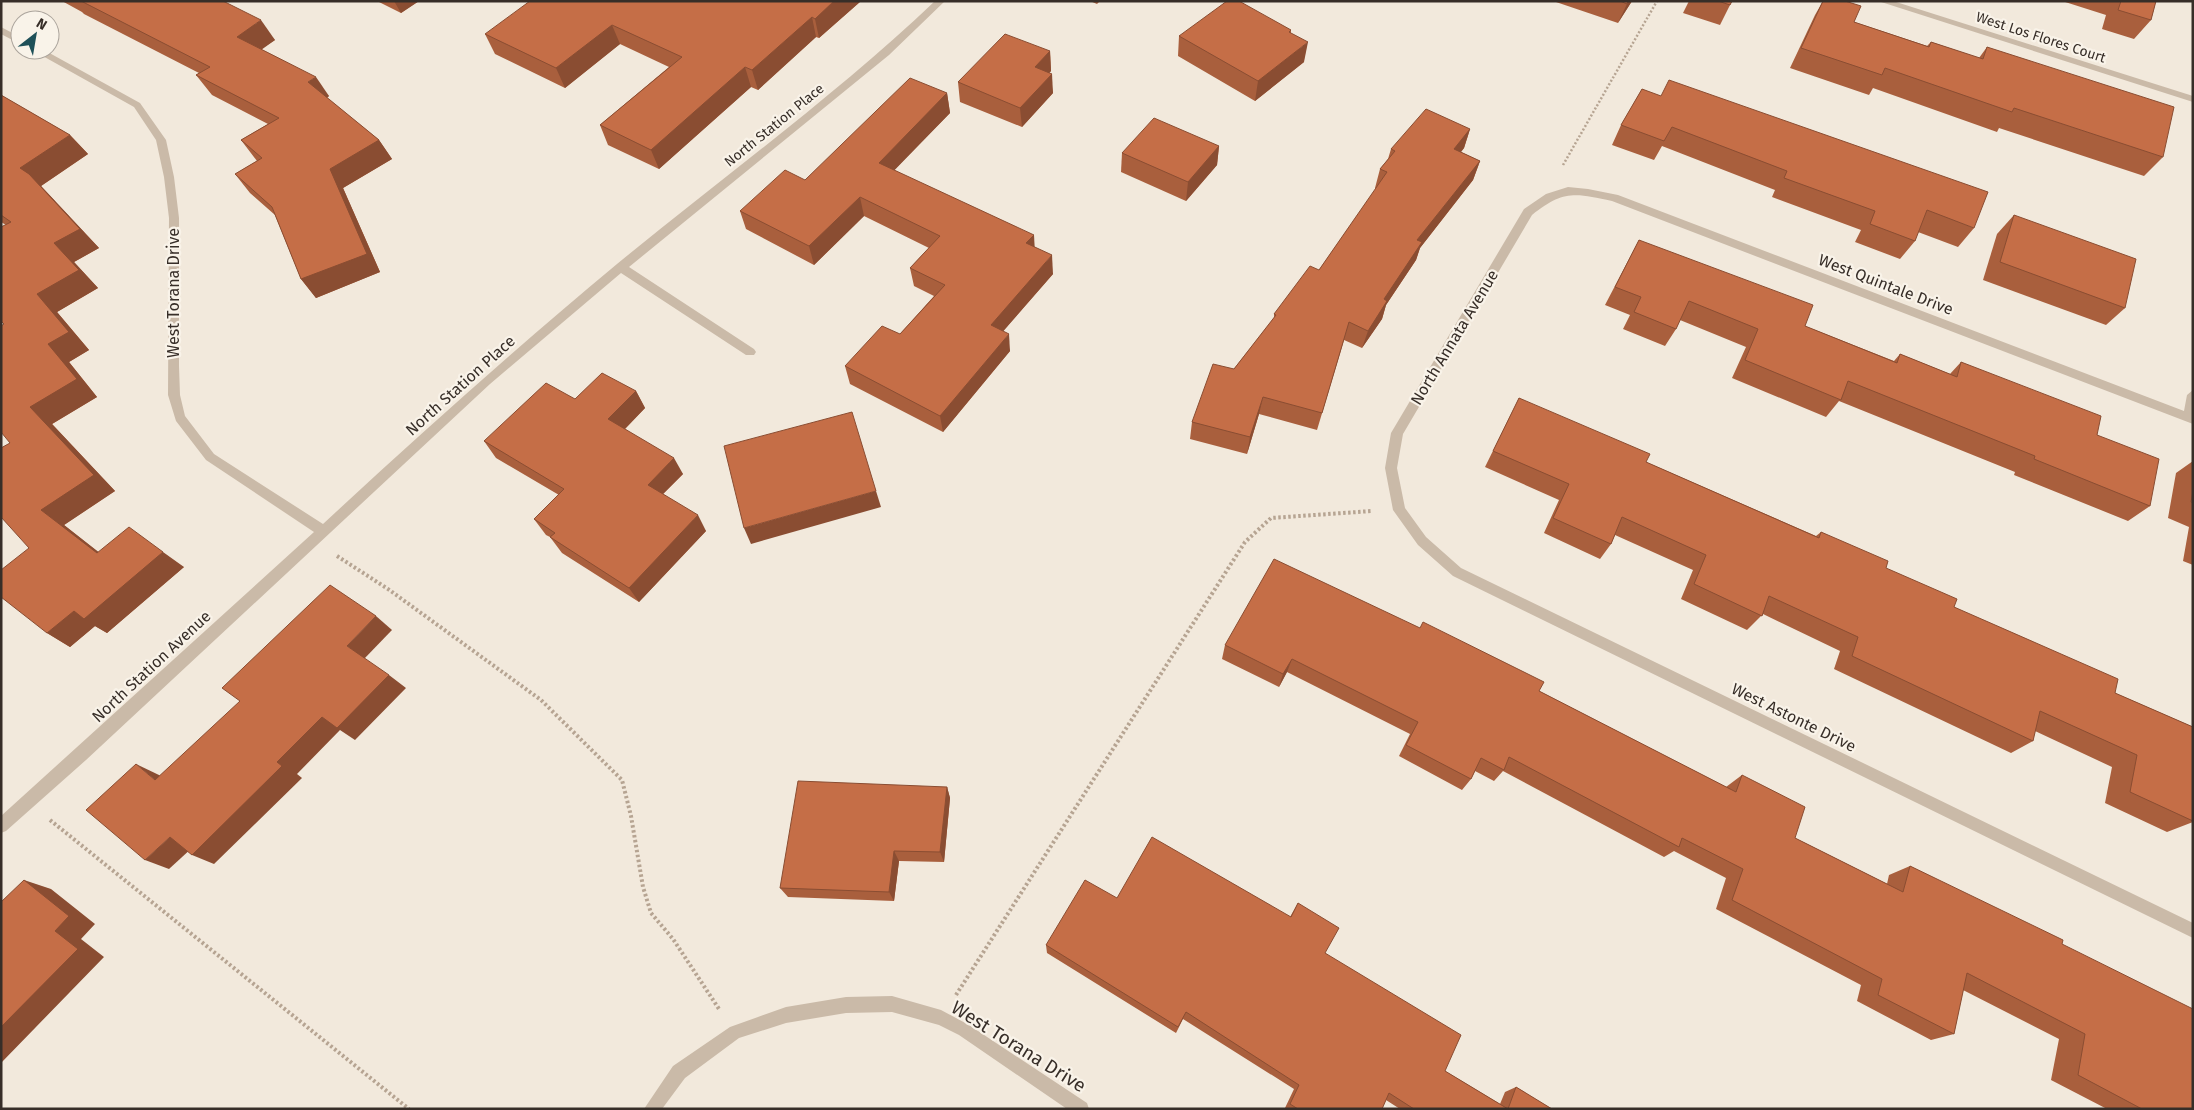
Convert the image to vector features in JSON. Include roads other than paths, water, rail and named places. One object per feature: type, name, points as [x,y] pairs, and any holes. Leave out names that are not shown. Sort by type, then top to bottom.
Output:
[{"type":"street","name":"North Station Place","points":[[323,531],[486,381],[621,267],[886,53],[942,1]]},
{"type":"street","name":"West Los Flores Court","points":[[1882,1],[2193,100]]},
{"type":"street","name":"West Torana Drive","points":[[55,60],[137,105],[161,140],[169,177],[174,218],[173,366],[174,395],[180,418],[210,457],[323,531]]},
{"type":"street","name":"West Quintale Drive","points":[[1566,190],[1614,198],[2191,418]]},
{"type":"street","name":"North Annata Avenue","points":[[1399,510],[1391,468],[1397,433],[1528,212],[1545,198],[1566,190]]},
{"type":"street","points":[[621,267],[750,352]]},
{"type":"street","points":[[2191,418],[2193,395]]},
{"type":"street","name":"West Astonte Drive","points":[[1399,510],[1422,541],[1457,572],[2193,931]]},
{"type":"street","name":"North Station Avenue","points":[[1,826],[323,531]]},
{"type":"street","name":"West Torana Drive","points":[[652,1109],[679,1072],[734,1032],[786,1016],[846,1005],[892,1004],[941,1018],[964,1030],[1081,1109]]}]
